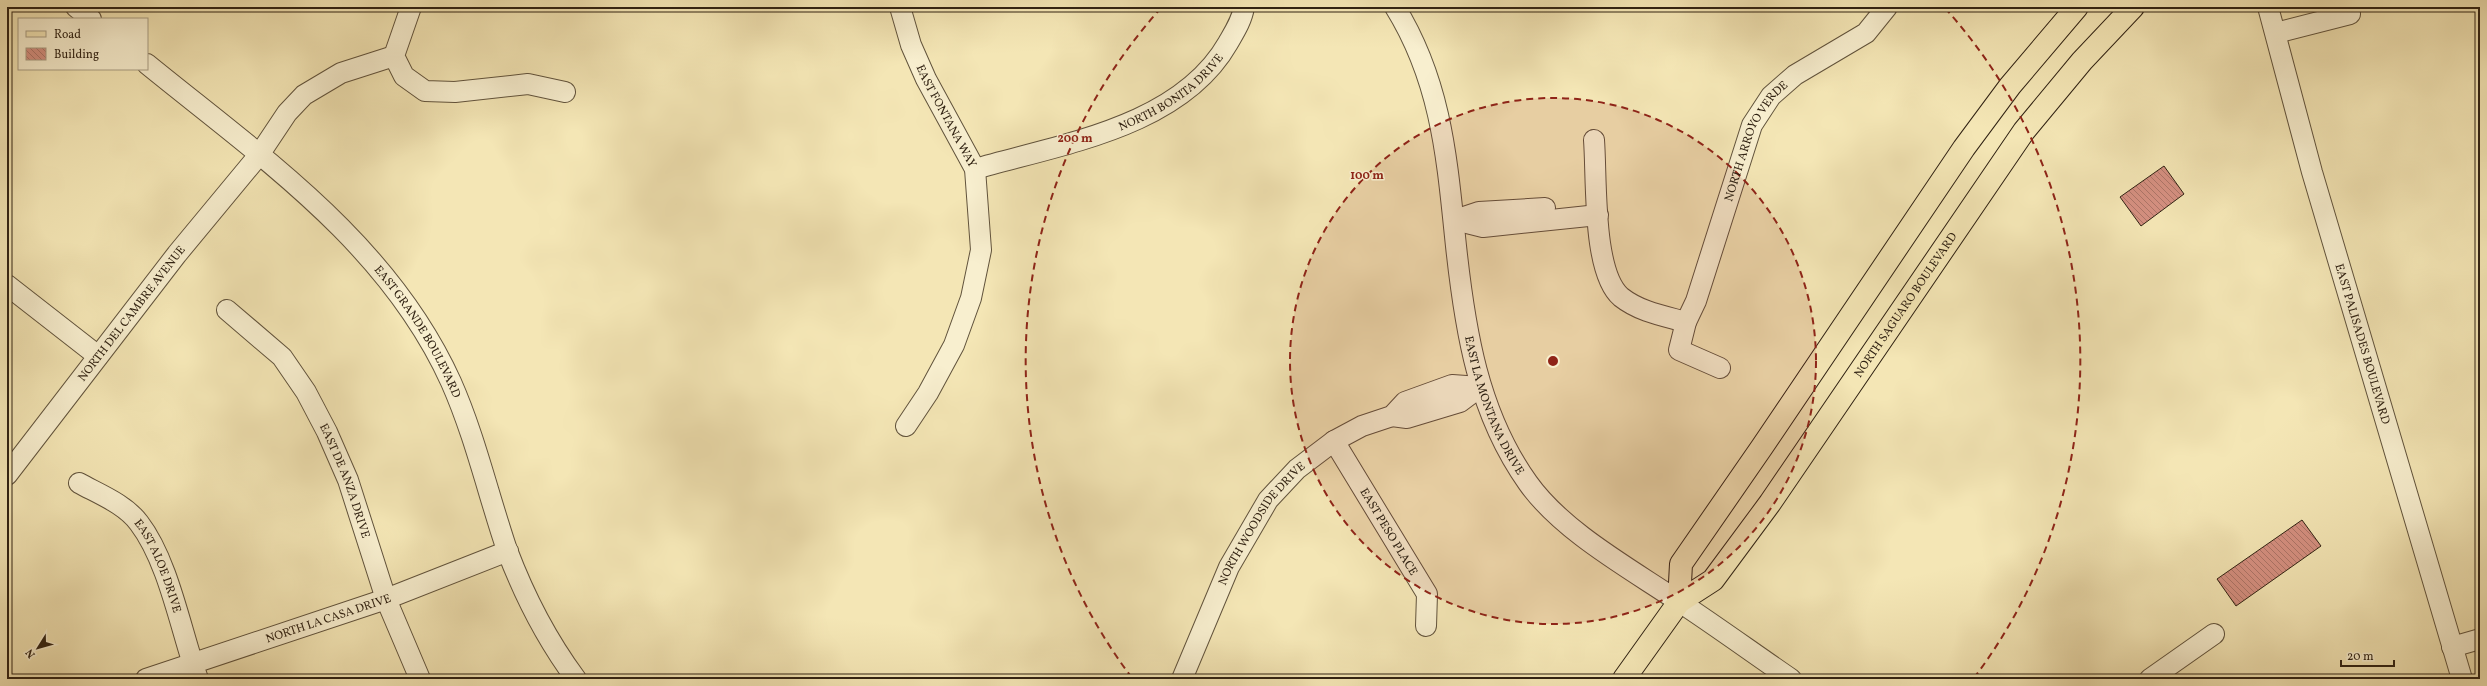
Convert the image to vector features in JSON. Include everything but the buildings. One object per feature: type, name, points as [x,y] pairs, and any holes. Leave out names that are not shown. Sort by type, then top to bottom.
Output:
[{"type":"main road","points":[[1680,602],[1681,564],[1964,148],[2014,80],[2078,7]]},
{"type":"main road","name":"NORTH SAGUARO BOULEVARD","points":[[1624,679],[1680,602],[1713,580],[1779,490],[2024,130],[2082,60],[2134,7]]},
{"type":"street","points":[[76,7],[90,18]]},
{"type":"street","points":[[411,7],[394,56],[404,76],[425,91],[455,92],[528,84],[566,92]]},
{"type":"street","name":"EAST FONTANA WAY","points":[[900,7],[911,45],[926,79],[975,169],[981,250],[971,298],[954,345],[928,393],[906,426]]},
{"type":"street","name":"NORTH BONITA DRIVE","points":[[975,169],[1124,126],[1159,110],[1191,87],[1220,57],[1242,18],[1244,7]]},
{"type":"street","name":"EAST LA MONTANA DRIVE","points":[[1395,7],[1413,37],[1436,100],[1448,161],[1470,349],[1480,387],[1496,429],[1516,466],[1538,495],[1571,527],[1609,556],[1680,602],[1791,679]]},
{"type":"street","name":"NORTH ARROYO VERDE","points":[[1720,368],[1679,350],[1686,322],[1696,301],[1752,124],[1771,96],[1795,75],[1866,33],[1887,7]]},
{"type":"street","name":"EAST PALISADES BOULEVARD","points":[[2268,7],[2312,172],[2462,679]]},
{"type":"street","points":[[2276,33],[2350,14]]},
{"type":"street","name":"NORTH DEL CAMBRE AVENUE","points":[[7,475],[177,254],[259,155],[287,113],[304,95],[341,73],[394,56]]},
{"type":"street","name":"EAST GRANDE BOULEVARD","points":[[148,65],[309,196],[346,230],[380,269],[419,323],[451,381],[466,418],[508,551],[528,599],[563,662],[576,679]]},
{"type":"street","points":[[1594,140],[1599,235],[1608,277],[1620,296],[1637,308],[1686,322]]},
{"type":"street","points":[[1455,220],[1483,227],[1598,209]]},
{"type":"street","points":[[7,285],[98,356]]},
{"type":"street","name":"EAST DE ANZA DRIVE","points":[[227,310],[282,357],[306,392],[327,432],[348,480],[386,599],[420,679]]},
{"type":"street","name":"NORTH WOODSIDE DRIVE","points":[[1182,679],[1229,567],[1268,500],[1297,469],[1334,441],[1362,426],[1392,416],[1405,402],[1452,385],[1480,387]]},
{"type":"street","name":"EAST PESO PLACE","points":[[1334,441],[1427,594],[1426,626]]},
{"type":"street","name":"EAST ALOE DRIVE","points":[[79,483],[123,507],[139,523],[153,548],[169,586],[195,672]]},
{"type":"street","name":"NORTH LA CASA DRIVE","points":[[146,679],[195,672],[508,551]]},
{"type":"street","points":[[2150,679],[2214,634]]},
{"type":"street","points":[[2452,647],[2480,639]]}]
